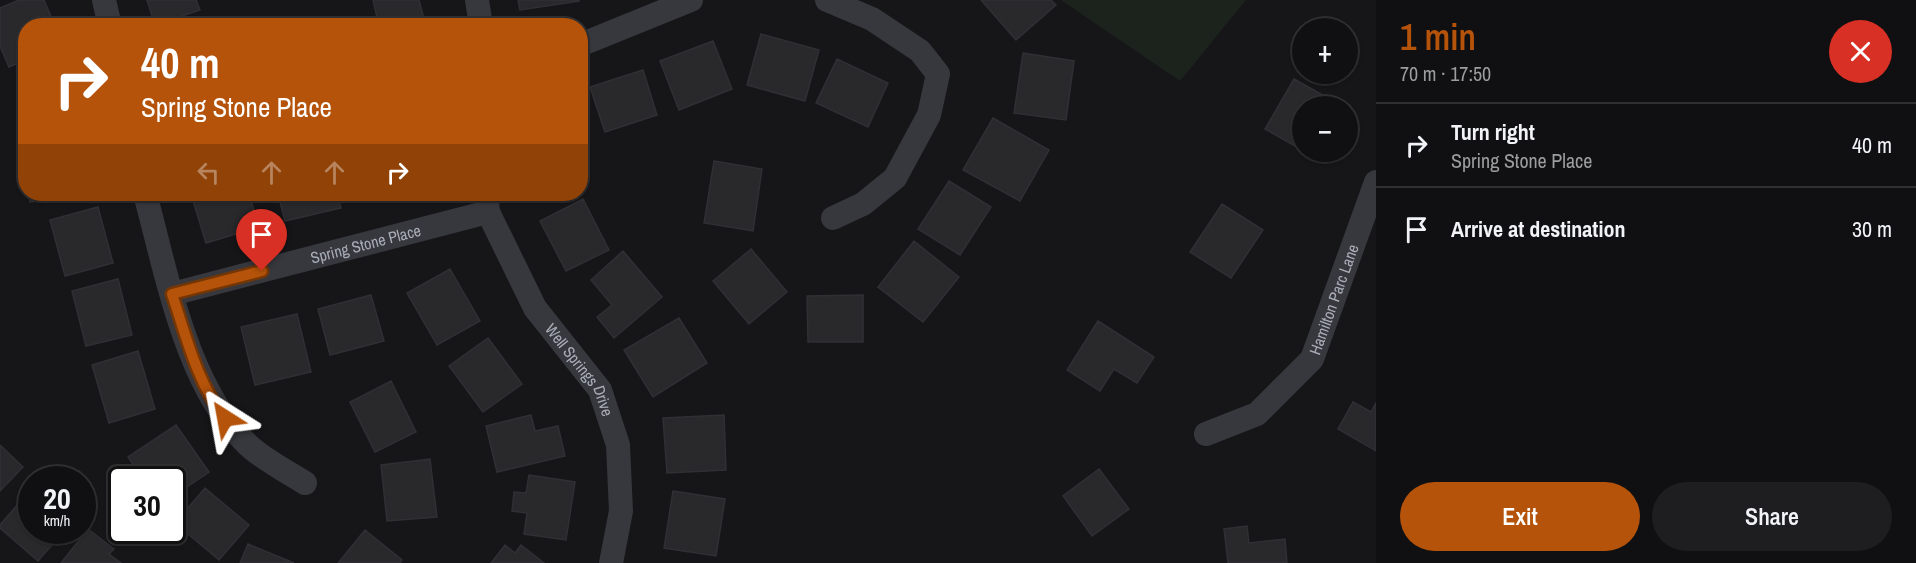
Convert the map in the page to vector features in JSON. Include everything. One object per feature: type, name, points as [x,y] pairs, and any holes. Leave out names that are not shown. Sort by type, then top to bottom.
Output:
[{"type":"street","points":[[104,0],[108,18]]},
{"type":"street","points":[[477,0],[480,18]]},
{"type":"street","points":[[588,42],[691,0]]},
{"type":"street","points":[[827,0],[872,19],[920,51],[938,74],[930,115],[895,178],[863,204],[833,218]]},
{"type":"street","name":"Hamilton Parc Lane","points":[[1206,434],[1257,414],[1311,359],[1376,182]]},
{"type":"street","points":[[147,201],[172,294],[192,356],[214,404],[248,445],[305,483]]},
{"type":"street","name":"Spring Stone Place","points":[[172,294],[487,203]]},
{"type":"street","name":"Well Springs Drive","points":[[487,203],[535,308],[600,390],[618,445],[621,511],[611,563]]},
{"type":"shaded area","points":[[1061,0],[1246,0],[1180,81]]},
{"type":"building","points":[[19,0],[44,0],[52,18],[18,18],[18,63],[9,67],[0,46],[0,8]]},
{"type":"building","points":[[147,0],[196,0],[200,10],[176,18],[153,18]]},
{"type":"building","points":[[373,0],[419,0],[424,18],[377,18]]},
{"type":"building","points":[[518,0],[579,0],[579,1],[520,10]]},
{"type":"building","points":[[981,0],[1051,0],[1056,5],[1016,40]]},
{"type":"building","points":[[761,34],[819,50],[805,101],[747,85]]},
{"type":"building","points":[[713,41],[732,89],[679,110],[660,61]]},
{"type":"building","points":[[1023,53],[1074,61],[1066,120],[1014,113]]},
{"type":"building","points":[[837,59],[888,83],[868,127],[816,103]]},
{"type":"building","points":[[643,70],[657,115],[605,132],[590,87]]},
{"type":"building","points":[[1292,82],[1303,84],[1324,96],[1292,96],[1292,144],[1265,129]]},
{"type":"building","points":[[993,118],[1049,150],[1020,201],[963,170]]},
{"type":"building","points":[[714,161],[762,169],[753,231],[704,223]]},
{"type":"building","points":[[949,181],[991,207],[960,255],[918,229]]},
{"type":"building","points":[[193,201],[251,201],[259,227],[206,243]]},
{"type":"building","points":[[280,201],[339,201],[341,208],[285,221]]},
{"type":"building","points":[[579,201],[584,201],[609,250],[566,271],[540,221]]},
{"type":"building","points":[[1222,204],[1263,230],[1231,278],[1190,252]]},
{"type":"building","points":[[98,207],[113,263],[65,276],[50,220]]},
{"type":"building","points":[[914,241],[959,277],[923,322],[878,287]]},
{"type":"building","points":[[751,249],[787,292],[749,324],[713,281]]},
{"type":"building","points":[[623,251],[662,297],[614,338],[597,317],[612,305],[591,280]]},
{"type":"building","points":[[450,269],[480,321],[437,345],[407,293]]},
{"type":"building","points":[[118,279],[132,335],[86,346],[72,291]]},
{"type":"building","points":[[371,295],[384,341],[330,355],[318,309]]},
{"type":"building","points":[[863,295],[863,342],[808,342],[807,296]]},
{"type":"building","points":[[297,314],[311,372],[255,385],[241,327]]},
{"type":"building","points":[[679,318],[707,363],[653,397],[624,350]]},
{"type":"building","points":[[1098,321],[1154,357],[1137,383],[1114,369],[1100,391],[1067,370]]},
{"type":"building","points":[[488,338],[522,384],[483,412],[449,366]]},
{"type":"building","points":[[138,351],[155,409],[109,423],[92,365]]},
{"type":"building","points":[[391,381],[416,432],[375,452],[350,402]]},
{"type":"building","points":[[1353,402],[1371,412],[1376,403],[1376,451],[1338,429]]},
{"type":"building","points":[[531,415],[535,431],[558,426],[565,456],[497,472],[486,426]]},
{"type":"building","points":[[724,415],[726,470],[667,473],[663,418]]},
{"type":"building","points":[[176,425],[209,472],[186,488],[186,466],[134,466],[128,457]]},
{"type":"building","points":[[0,445],[22,466],[18,466],[18,472],[0,491]]},
{"type":"building","points":[[430,459],[437,517],[387,521],[381,465]]},
{"type":"building","points":[[1099,469],[1129,509],[1092,536],[1063,496]]},
{"type":"building","points":[[529,475],[575,482],[566,540],[524,534],[527,513],[512,511],[514,492],[526,493]]},
{"type":"building","points":[[205,488],[249,525],[219,560],[186,532],[186,510]]},
{"type":"building","points":[[673,491],[725,499],[716,556],[664,548]]},
{"type":"building","points":[[18,504],[18,544],[0,528],[0,525]]},
{"type":"building","points":[[1247,526],[1249,543],[1285,539],[1287,563],[1228,563],[1224,529]]},
{"type":"building","points":[[365,530],[402,560],[400,563],[338,563]]},
{"type":"building","points":[[96,535],[114,549],[109,554],[121,563],[61,563],[76,544],[96,544]]},
{"type":"building","points":[[18,544],[53,544],[38,561]]},
{"type":"building","points":[[248,544],[294,563],[240,563]]},
{"type":"building","points":[[505,545],[515,553],[521,545],[544,563],[491,563]]},
{"type":"route","points":[[225,418],[214,404],[192,356],[172,294],[262,271]]}]
